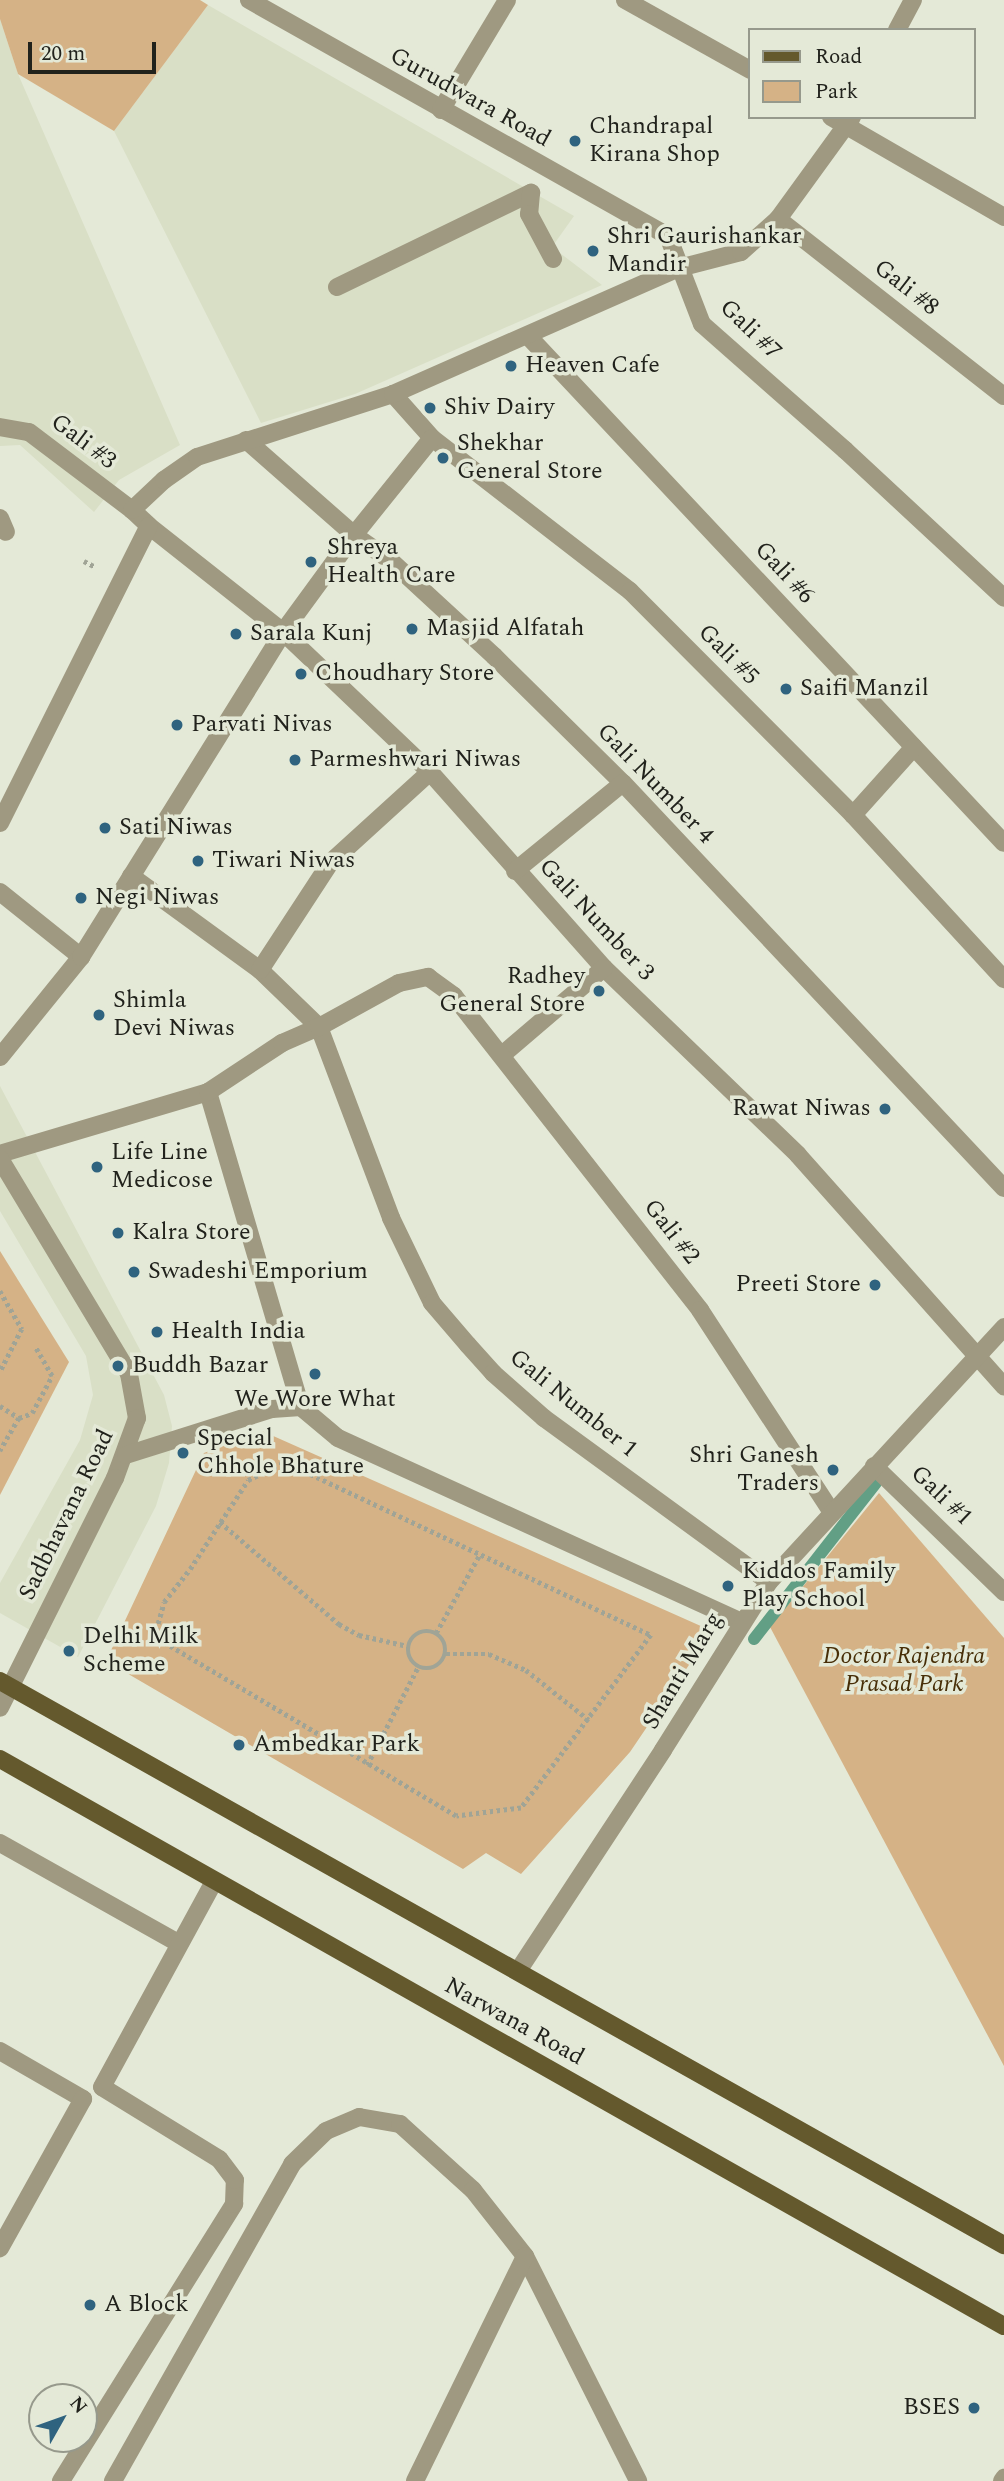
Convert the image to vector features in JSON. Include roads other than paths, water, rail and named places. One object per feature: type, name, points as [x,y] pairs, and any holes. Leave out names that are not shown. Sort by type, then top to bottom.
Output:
[{"type":"main road","name":"Narwana Road","points":[[5,1684],[1004,2245]]},
{"type":"main road","name":"Narwana Road","points":[[0,1759],[1004,2326]]},
{"type":"street","name":"Gurudwara Road","points":[[249,0],[668,236]]},
{"type":"street","points":[[441,110],[507,0]]},
{"type":"street","points":[[625,0],[748,69]]},
{"type":"street","points":[[898,28],[913,0]]},
{"type":"street","points":[[132,510],[164,481],[197,457],[393,394],[679,268],[741,252],[778,219],[850,122],[1004,217]]},
{"type":"street","points":[[545,168],[531,193],[529,214],[553,259]]},
{"type":"street","points":[[337,288],[531,193]]},
{"type":"street","name":"Gali #8","points":[[778,219],[1004,396]]},
{"type":"street","name":"Gali #7","points":[[668,236],[702,324],[845,450],[1004,598]]},
{"type":"street","name":"Gali #6","points":[[528,336],[1004,843]]},
{"type":"street","name":"Gali #5","points":[[393,394],[432,438],[630,592],[853,815],[1004,979]]},
{"type":"street","name":"Gali #3","points":[[0,427],[29,432],[132,510]]},
{"type":"street","points":[[0,1057],[80,957],[283,632],[354,535],[432,438]]},
{"type":"street","name":"Gali Number 4","points":[[246,440],[354,535],[391,561],[494,656],[623,783],[1004,1188]]},
{"type":"street","name":"Gali Number 3","points":[[132,510],[283,632],[429,772],[604,968],[798,1155],[1004,1386]]},
{"type":"street","points":[[0,822],[149,526]]},
{"type":"street","points":[[853,815],[914,747]]},
{"type":"street","points":[[260,970],[330,863],[429,772]]},
{"type":"street","points":[[515,871],[623,783]]},
{"type":"street","points":[[131,876],[260,970],[318,1027]]},
{"type":"street","points":[[0,892],[80,957]]},
{"type":"street","points":[[502,1055],[604,968]]},
{"type":"street","name":"Gali #2","points":[[0,1157],[208,1092],[282,1043],[318,1027],[399,983],[428,977],[454,996],[700,1310],[831,1511]]},
{"type":"street","name":"Gali Number 1","points":[[318,1027],[391,1218],[432,1303],[493,1373],[544,1418],[769,1582]]},
{"type":"street","points":[[208,1092],[301,1407],[338,1438],[742,1622]]},
{"type":"street","name":"Sadbhavana Road","points":[[0,1157],[129,1374],[137,1418],[126,1455],[5,1684],[0,1708]]},
{"type":"street","name":"Shanti Marg","points":[[518,1971],[656,1762],[769,1582],[831,1511],[1004,1327]]},
{"type":"street","points":[[126,1455],[272,1409],[301,1407]]},
{"type":"street","name":"Gali #1","points":[[874,1465],[1004,1592]]},
{"type":"street","points":[[0,1843],[178,1943]]},
{"type":"street","points":[[61,2481],[234,2204],[235,2180],[219,2159],[102,2087],[178,1943],[214,1882]]},
{"type":"street","points":[[0,2051],[83,2099],[0,2248]]},
{"type":"street","points":[[113,2481],[292,2164],[326,2131],[359,2117],[400,2124],[473,2190],[526,2256],[638,2481]]},
{"type":"street","points":[[415,2481],[526,2256]]},
{"type":"waterway","points":[[754,1639],[876,1483]]},
{"type":"place","name":"Chandrapal Kirana Shop","points":[[575,141]]},
{"type":"place","name":"Shri Gaurishankar Mandir","points":[[593,251]]},
{"type":"place","name":"Heaven Cafe","points":[[511,366]]},
{"type":"place","name":"Shiv Dairy","points":[[430,408]]},
{"type":"place","name":"Shekhar General Store","points":[[443,458]]},
{"type":"place","name":"Shreya Health Care","points":[[311,562]]},
{"type":"place","name":"Masjid Alfatah","points":[[412,629]]},
{"type":"place","name":"Sarala Kunj","points":[[236,634]]},
{"type":"place","name":"Choudhary Store","points":[[301,674]]},
{"type":"place","name":"Saifi Manzil","points":[[786,689]]},
{"type":"place","name":"Parvati Nivas","points":[[177,725]]},
{"type":"place","name":"Parmeshwari Niwas","points":[[295,760]]},
{"type":"place","name":"Sati Niwas","points":[[105,828]]},
{"type":"place","name":"Tiwari Niwas","points":[[198,861]]},
{"type":"place","name":"Negi Niwas","points":[[81,898]]},
{"type":"place","name":"Radhey General Store","points":[[599,991]]},
{"type":"place","name":"Shimla Devi Niwas","points":[[99,1015]]},
{"type":"place","name":"Rawat Niwas","points":[[885,1109]]},
{"type":"place","name":"Life Line Medicose","points":[[97,1167]]},
{"type":"place","name":"Kalra Store","points":[[118,1233]]},
{"type":"place","name":"Swadeshi Emporium","points":[[134,1272]]},
{"type":"place","name":"Preeti Store","points":[[875,1285]]},
{"type":"place","name":"Health India","points":[[157,1332]]},
{"type":"place","name":"Buddh Bazar","points":[[118,1366]]},
{"type":"place","name":"We Wore What","points":[[315,1374]]},
{"type":"place","name":"Special Chhole Bhature","points":[[183,1453]]},
{"type":"place","name":"Shri Ganesh Traders","points":[[833,1470]]},
{"type":"place","name":"Kiddos Family Play School","points":[[728,1586]]},
{"type":"place","name":"Delhi Milk Scheme","points":[[69,1651]]},
{"type":"place","name":"Ambedkar Park","points":[[239,1745]]},
{"type":"place","name":"A Block","points":[[90,2305]]},
{"type":"place","name":"BSES","points":[[974,2408]]},
{"type":"park label","name":"Doctor Rajendra Prasad Park","points":[[904,1671]]}]
